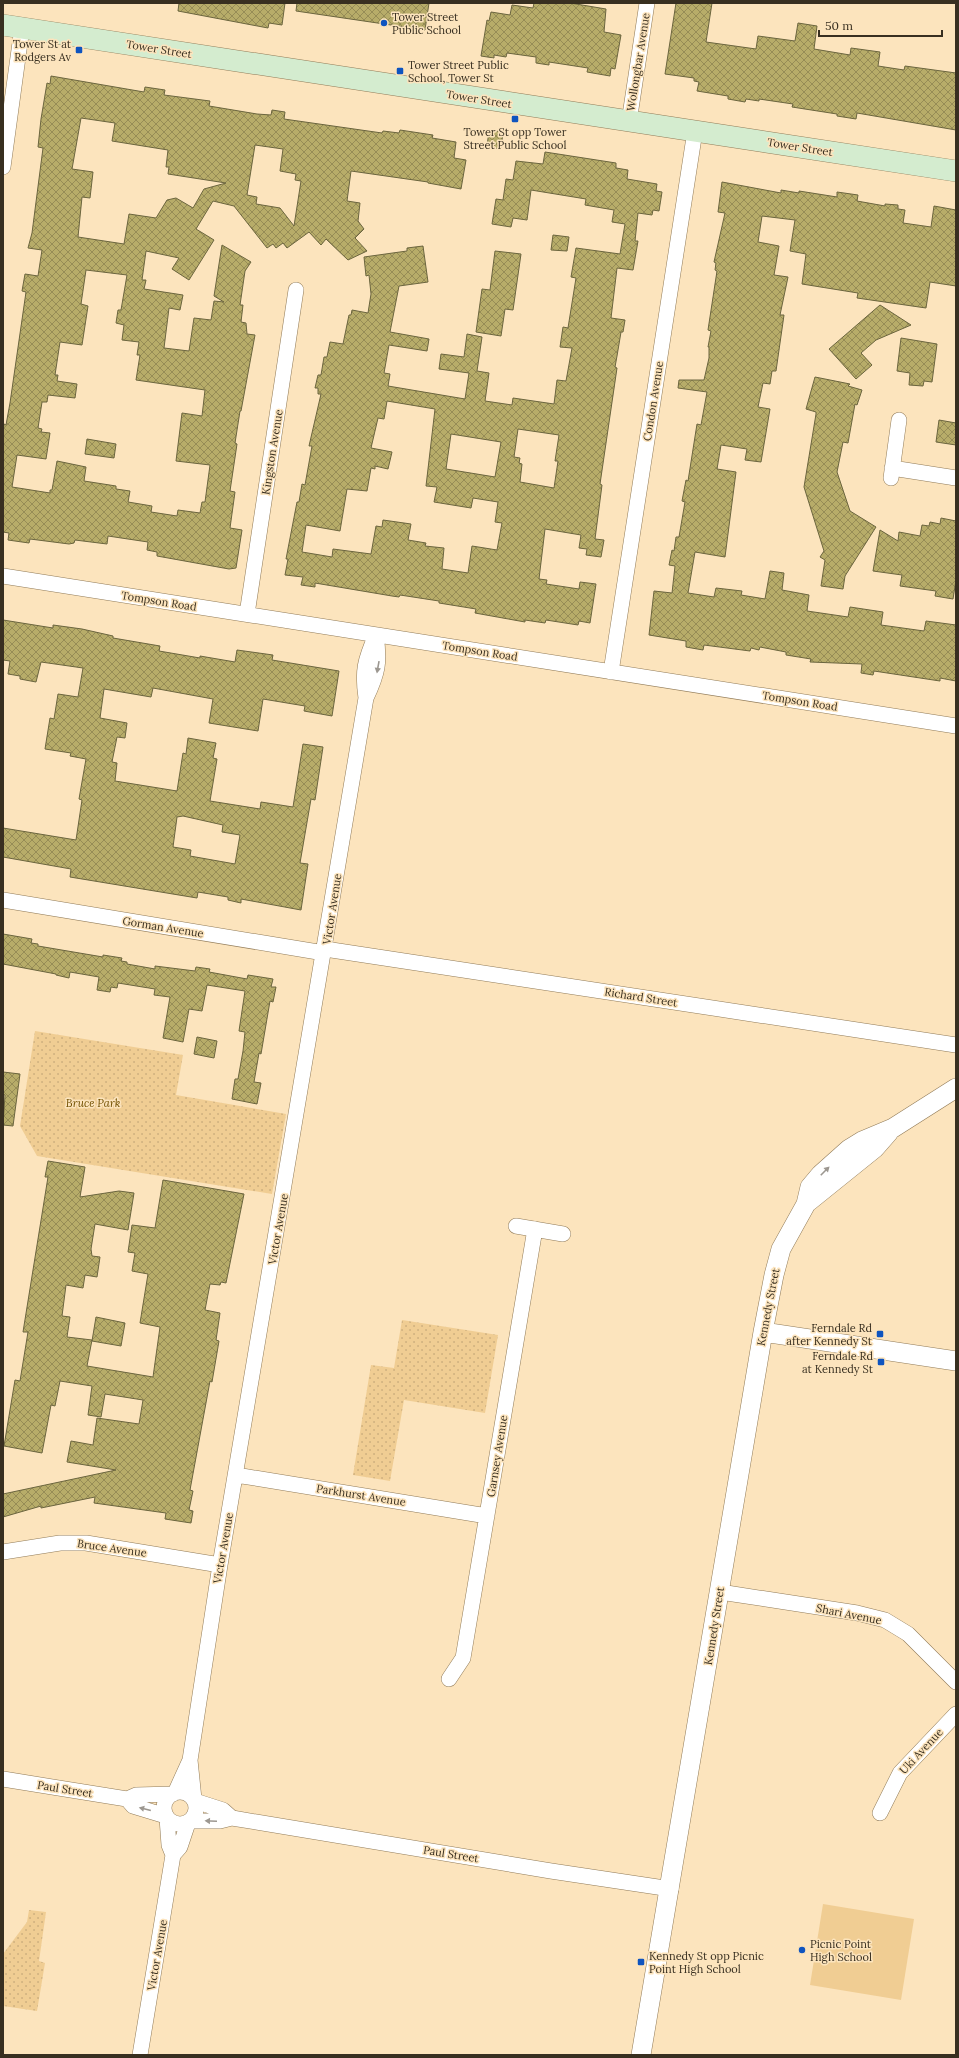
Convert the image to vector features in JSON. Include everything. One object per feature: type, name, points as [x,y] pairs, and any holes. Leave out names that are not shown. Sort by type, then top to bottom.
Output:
[{"type":"main road","name":"Tower Street","points":[[13,27],[956,171]]},
{"type":"street","name":"Wollongbar Avenue","points":[[629,122],[647,3]]},
{"type":"street","points":[[3,167],[13,27]]},
{"type":"street","name":"Condon Avenue","points":[[612,672],[695,131]]},
{"type":"street","name":"Kingston Avenue","points":[[247,614],[296,290]]},
{"type":"street","points":[[899,420],[892,473],[956,478]]},
{"type":"street","name":"Tompson Road","points":[[3,576],[956,726]]},
{"type":"street","name":"Victor Avenue","points":[[194,1800],[190,1760],[220,1565],[366,698],[363,678],[367,655],[376,635]]},
{"type":"street","name":"Gorman Avenue","points":[[3,900],[324,951]]},
{"type":"street","name":"Richard Street","points":[[324,951],[956,1045]]},
{"type":"street","name":"Kennedy Street","points":[[642,2055],[671,1889],[763,1332],[772,1281],[781,1249],[806,1204],[875,1148],[893,1128],[956,1088]]},
{"type":"street","points":[[516,1226],[563,1234]]},
{"type":"street","name":"Garnsey Avenue","points":[[448,1679],[463,1658],[535,1229]]},
{"type":"street","points":[[763,1332],[956,1361]]},
{"type":"street","name":"Parkhurst Avenue","points":[[236,1475],[487,1516]]},
{"type":"street","name":"Bruce Avenue","points":[[3,1552],[60,1543],[86,1543],[220,1565]]},
{"type":"street","name":"Shari Avenue","points":[[720,1592],[857,1613],[885,1620],[908,1634],[956,1682]]},
{"type":"street","name":"Uki Avenue","points":[[880,1813],[900,1773],[956,1714]]},
{"type":"street","name":"Victor Avenue","points":[[174,1793],[190,1760]]},
{"type":"street","name":"Paul Street","points":[[3,1779],[127,1799],[136,1795],[174,1793]]},
{"type":"street","points":[[183,1792],[194,1800],[197,1812],[190,1822],[179,1825],[166,1817],[164,1811],[166,1801],[174,1793],[183,1792]]},
{"type":"street","name":"Paul Street","points":[[127,1799],[133,1806],[166,1817]]},
{"type":"street","name":"Paul Street","points":[[194,1800],[223,1810],[232,1818]]},
{"type":"street","name":"Victor Avenue","points":[[166,1817],[169,1845],[174,1855]]},
{"type":"street","name":"Paul Street","points":[[190,1822],[220,1821],[232,1818],[551,1871],[671,1889]]},
{"type":"street","name":"Victor Avenue","points":[[140,2055],[174,1855],[180,1847],[190,1822]]},
{"type":"green space","name":"Bruce Park","points":[[35,1031],[183,1055],[176,1095],[286,1114],[272,1194],[37,1156],[20,1126]]},
{"type":"green space","points":[[402,1320],[498,1335],[485,1413],[404,1400],[390,1481],[353,1475],[371,1365],[394,1368]]},
{"type":"green space","points":[[823,1904],[914,1919],[901,2000],[810,1985]]},
{"type":"green space","points":[[29,1910],[46,1912],[39,1961],[45,1963],[37,2011],[3,2006],[3,1954],[27,1922]]},
{"type":"building","points":[[179,3],[285,3],[282,25],[269,23],[268,28],[178,11]]},
{"type":"building","points":[[297,3],[429,3],[425,30],[296,11]]},
{"type":"building","points":[[534,3],[570,3],[606,9],[604,32],[621,35],[615,69],[611,68],[610,76],[587,72],[588,68],[549,62],[549,65],[536,63],[536,57],[507,53],[506,57],[494,55],[494,58],[481,56],[487,20],[489,21],[491,12],[510,15],[512,5],[533,8]]},
{"type":"building","points":[[676,3],[712,3],[706,42],[756,49],[758,36],[795,41],[798,23],[817,26],[814,49],[850,55],[851,48],[880,52],[878,66],[904,70],[905,66],[956,73],[956,130],[857,113],[856,119],[837,116],[837,114],[792,107],[793,104],[759,99],[759,101],[746,99],[745,102],[728,99],[728,96],[697,91],[699,82],[694,81],[694,78],[665,74]]},
{"type":"building","points":[[51,76],[144,92],[145,87],[165,90],[164,95],[210,101],[209,106],[257,114],[271,115],[272,110],[285,112],[284,119],[382,133],[383,131],[399,133],[400,130],[433,135],[432,138],[456,142],[454,158],[466,160],[461,189],[428,182],[351,171],[347,201],[360,203],[358,221],[364,229],[355,238],[367,251],[348,260],[326,239],[321,245],[309,232],[287,248],[283,243],[276,248],[273,244],[267,248],[234,206],[213,201],[196,229],[214,240],[189,280],[172,269],[179,258],[146,251],[142,280],[146,280],[144,289],[183,295],[180,310],[169,308],[164,348],[189,351],[194,318],[211,320],[214,301],[224,302],[214,296],[222,245],[251,262],[245,271],[240,305],[243,305],[241,322],[246,323],[247,334],[255,335],[240,411],[230,491],[235,492],[230,528],[242,530],[236,568],[229,569],[157,556],[157,552],[147,550],[148,542],[108,536],[107,544],[75,540],[74,543],[69,544],[30,539],[29,543],[8,540],[9,533],[3,532],[3,431],[4,424],[6,425],[10,403],[26,292],[22,291],[25,274],[38,276],[42,250],[28,248],[32,233],[43,148],[38,147],[41,119],[47,83],[50,84]],"holes":[[[81,118],[115,123],[112,141],[168,150],[166,167],[169,167],[168,174],[226,183],[204,189],[193,208],[176,198],[167,200],[156,218],[129,214],[124,244],[78,237],[82,197],[90,198],[93,172],[72,169]],[[255,145],[283,149],[280,171],[296,174],[295,180],[301,181],[294,226],[280,208],[256,204],[257,197],[247,195]],[[86,270],[127,275],[121,310],[118,310],[116,323],[124,325],[122,340],[139,342],[137,355],[140,355],[136,380],[205,390],[202,416],[182,413],[176,461],[210,465],[205,502],[202,502],[200,513],[178,510],[177,516],[151,512],[152,506],[128,502],[130,491],[116,489],[116,486],[84,481],[86,467],[57,461],[52,490],[50,490],[50,493],[12,487],[17,455],[46,459],[50,433],[41,432],[42,429],[38,428],[42,402],[47,402],[48,395],[75,398],[77,384],[57,381],[58,375],[55,375],[60,342],[82,345],[88,306],[81,304]]]},
{"type":"building","points":[[489,130],[503,132],[501,149],[487,147]]},
{"type":"building","points":[[545,152],[616,163],[616,168],[628,170],[627,179],[657,184],[656,191],[662,192],[659,211],[653,210],[652,215],[638,213],[635,241],[638,241],[633,270],[617,268],[611,318],[625,320],[623,332],[621,332],[615,367],[617,368],[600,484],[602,485],[595,539],[604,540],[601,557],[586,555],[587,549],[579,548],[581,535],[545,529],[539,579],[547,580],[546,584],[579,589],[580,582],[596,584],[590,623],[579,621],[578,625],[546,620],[545,623],[525,620],[525,622],[475,613],[476,609],[439,603],[439,601],[400,595],[399,597],[392,596],[315,583],[315,587],[301,585],[303,577],[285,575],[288,559],[286,559],[297,502],[299,502],[302,484],[305,485],[312,446],[309,446],[321,394],[318,394],[318,388],[315,388],[318,375],[321,375],[324,357],[327,357],[330,342],[343,344],[349,315],[351,315],[352,310],[368,313],[371,294],[369,275],[366,276],[364,257],[407,251],[407,248],[423,246],[428,282],[399,286],[390,332],[429,339],[427,351],[389,345],[384,373],[390,374],[388,386],[465,399],[469,373],[439,369],[441,354],[464,357],[467,334],[482,337],[477,371],[489,373],[485,401],[512,405],[513,398],[554,404],[557,380],[566,381],[572,348],[560,347],[563,327],[568,328],[576,278],[571,277],[576,248],[620,254],[625,224],[612,222],[614,210],[585,205],[586,199],[531,190],[527,220],[513,218],[511,227],[492,224],[496,199],[503,200],[506,179],[513,180],[516,161],[543,164]],"holes":[[[387,401],[435,409],[426,486],[437,487],[434,502],[471,508],[473,498],[498,502],[495,522],[502,523],[497,550],[472,546],[468,573],[442,569],[444,548],[425,546],[426,543],[408,540],[411,524],[383,520],[382,527],[376,526],[371,554],[333,549],[332,557],[302,552],[306,525],[340,531],[347,489],[367,491],[371,468],[375,469],[375,466],[388,469],[392,452],[371,448],[378,418],[384,419]],[[518,429],[559,435],[555,461],[558,461],[554,488],[520,482],[522,464],[519,463],[520,458],[514,457]],[[451,434],[501,442],[495,477],[446,469]]]},
{"type":"building","points":[[722,182],[781,193],[781,190],[799,193],[799,191],[837,197],[837,192],[858,195],[857,201],[885,206],[885,204],[898,205],[898,209],[905,210],[903,223],[931,227],[934,206],[956,210],[956,286],[930,282],[926,308],[857,298],[858,293],[802,284],[806,254],[790,251],[795,220],[762,216],[758,242],[779,246],[774,275],[788,277],[780,315],[784,315],[776,371],[772,371],[770,384],[763,383],[758,407],[770,409],[761,462],[745,460],[747,449],[721,445],[717,469],[736,472],[725,557],[695,552],[688,593],[714,597],[716,588],[742,591],[741,595],[765,599],[770,571],[784,573],[782,590],[809,595],[807,611],[848,617],[850,607],[883,612],[881,625],[924,631],[926,621],[956,625],[956,681],[940,678],[940,681],[874,671],[873,675],[861,673],[862,664],[810,662],[811,659],[786,655],[786,652],[760,647],[759,650],[751,648],[750,651],[704,645],[703,650],[686,647],[686,641],[649,635],[654,591],[672,593],[675,566],[669,565],[672,550],[674,551],[676,537],[679,537],[685,502],[682,501],[686,480],[688,481],[697,424],[701,425],[707,392],[678,388],[679,380],[704,380],[709,358],[708,347],[711,331],[708,330],[717,271],[715,270],[716,263],[714,262],[725,213],[718,212]]},
{"type":"building","points":[[553,235],[569,237],[567,251],[551,250]]},
{"type":"building","points":[[495,251],[521,254],[513,310],[505,309],[501,336],[476,332],[482,289],[490,290]]},
{"type":"building","points":[[880,305],[911,325],[876,340],[861,353],[872,365],[856,379],[829,349]]},
{"type":"building","points":[[901,338],[937,344],[932,382],[924,381],[923,386],[909,385],[910,373],[897,371]]},
{"type":"building","points":[[815,377],[850,384],[848,386],[862,390],[857,405],[855,404],[848,443],[843,442],[837,472],[850,511],[876,527],[845,576],[843,589],[821,586],[825,560],[820,557],[824,551],[804,487],[816,414],[816,412],[806,409]]},
{"type":"building","points":[[939,420],[956,423],[956,445],[936,442]]},
{"type":"building","points":[[87,439],[116,444],[114,458],[85,454]]},
{"type":"building","points":[[941,518],[956,521],[956,580],[953,599],[935,596],[936,591],[900,586],[902,575],[873,571],[880,530],[898,541],[899,532],[920,536],[922,525],[929,526],[930,522],[940,524]]},
{"type":"building","points":[[3,620],[53,628],[53,625],[82,629],[113,636],[113,638],[160,646],[159,651],[200,658],[200,656],[235,662],[237,650],[273,655],[272,660],[339,671],[332,716],[304,711],[305,706],[263,699],[258,731],[209,723],[213,699],[153,688],[151,697],[104,689],[100,718],[127,723],[125,738],[117,737],[112,762],[117,763],[115,781],[177,791],[183,753],[186,754],[188,738],[216,743],[213,758],[217,759],[210,801],[260,809],[261,802],[293,807],[303,744],[323,747],[315,800],[311,799],[300,863],[308,864],[301,910],[241,899],[241,903],[228,900],[228,897],[198,892],[197,898],[70,877],[71,869],[3,857],[3,828],[76,840],[82,800],[79,799],[86,759],[70,756],[71,753],[45,749],[50,718],[54,719],[58,694],[78,697],[83,668],[41,662],[36,682],[20,679],[20,676],[8,674],[10,661],[3,660]],"holes":[[[183,816],[223,825],[222,832],[240,835],[235,864],[190,856],[191,850],[173,847],[177,817]]]},
{"type":"building","points":[[3,934],[32,939],[31,943],[38,944],[38,946],[103,957],[103,955],[122,958],[121,961],[127,962],[127,964],[155,969],[155,966],[195,971],[196,967],[210,969],[209,972],[247,979],[248,975],[273,979],[271,987],[276,987],[273,1002],[270,1001],[261,1054],[259,1053],[254,1082],[261,1083],[257,1104],[232,1099],[235,1079],[238,1079],[243,1051],[245,1032],[239,1031],[245,991],[207,985],[202,1011],[189,1009],[183,1042],[163,1038],[170,997],[154,995],[155,989],[118,983],[117,988],[111,987],[110,992],[97,990],[99,977],[70,972],[69,978],[56,974],[3,964]]},
{"type":"building","points":[[197,1037],[217,1041],[214,1058],[194,1054]]},
{"type":"building","points":[[3,1072],[20,1074],[13,1126],[3,1125],[5,1095],[3,1094]]},
{"type":"building","points":[[48,1161],[85,1167],[80,1197],[119,1191],[134,1193],[128,1230],[95,1224],[91,1249],[92,1256],[100,1257],[97,1277],[85,1275],[83,1288],[66,1285],[62,1316],[70,1317],[67,1337],[92,1340],[87,1366],[153,1377],[160,1327],[140,1323],[148,1274],[132,1271],[135,1253],[128,1252],[132,1225],[155,1228],[163,1180],[244,1194],[226,1283],[221,1282],[220,1285],[210,1284],[205,1310],[220,1313],[216,1340],[219,1341],[190,1490],[193,1491],[189,1510],[193,1511],[191,1523],[165,1519],[166,1513],[94,1503],[95,1497],[41,1508],[41,1506],[3,1517],[3,1494],[116,1470],[67,1462],[71,1441],[93,1445],[97,1418],[139,1424],[143,1400],[105,1394],[101,1417],[88,1415],[92,1386],[60,1381],[55,1406],[51,1405],[42,1453],[4,1446],[15,1380],[20,1381],[28,1332],[23,1332],[48,1177],[45,1177]]},
{"type":"building","points":[[96,1317],[125,1323],[121,1346],[92,1341]]},
{"type":"place","name":"Tower Street Public School","points":[[384,23]]},
{"type":"place","name":"Tower St at Rodgers Av","points":[[79,50]]},
{"type":"place","name":"Tower Street Public School, Tower St","points":[[400,71]]},
{"type":"place","name":"Tower St opp Tower Street Public School","points":[[515,119]]},
{"type":"place","name":"Ferndale Rd after Kennedy St","points":[[880,1334]]},
{"type":"place","name":"Ferndale Rd at Kennedy St","points":[[881,1362]]},
{"type":"place","name":"Picnic Point High School","points":[[802,1950]]},
{"type":"place","name":"Kennedy St opp Picnic Point High School","points":[[641,1962]]}]
